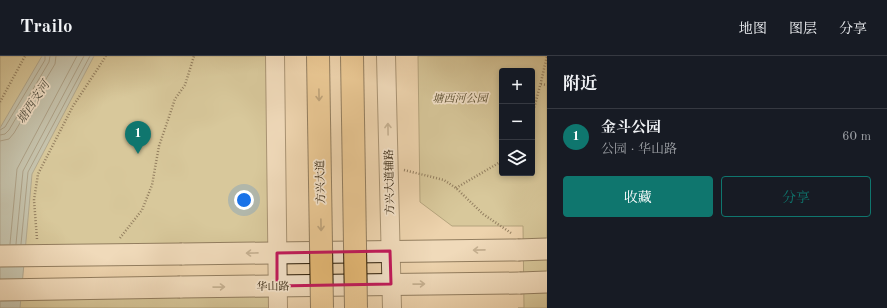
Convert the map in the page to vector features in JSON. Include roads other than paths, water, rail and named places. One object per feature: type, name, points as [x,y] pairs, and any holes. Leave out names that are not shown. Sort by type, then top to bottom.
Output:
[{"type":"highway","name":"方兴大道","points":[[318,56],[322,308]]},
{"type":"highway","points":[[352,56],[356,308]]},
{"type":"main road","points":[[0,256],[390,251],[517,243],[547,249]]},
{"type":"main road","name":"华山路","points":[[0,290],[547,282]]},
{"type":"street","points":[[275,56],[278,308]]},
{"type":"street","name":"方兴大道辅路","points":[[386,56],[392,308]]},
{"type":"water","name":"塘西支河","points":[[42,56],[94,56],[32,174],[20,308],[0,308],[0,128]]},
{"type":"place","name":"金斗公园","points":[[138,154]]},
{"type":"park label","name":"塘西河公园","points":[[460,98]]}]
